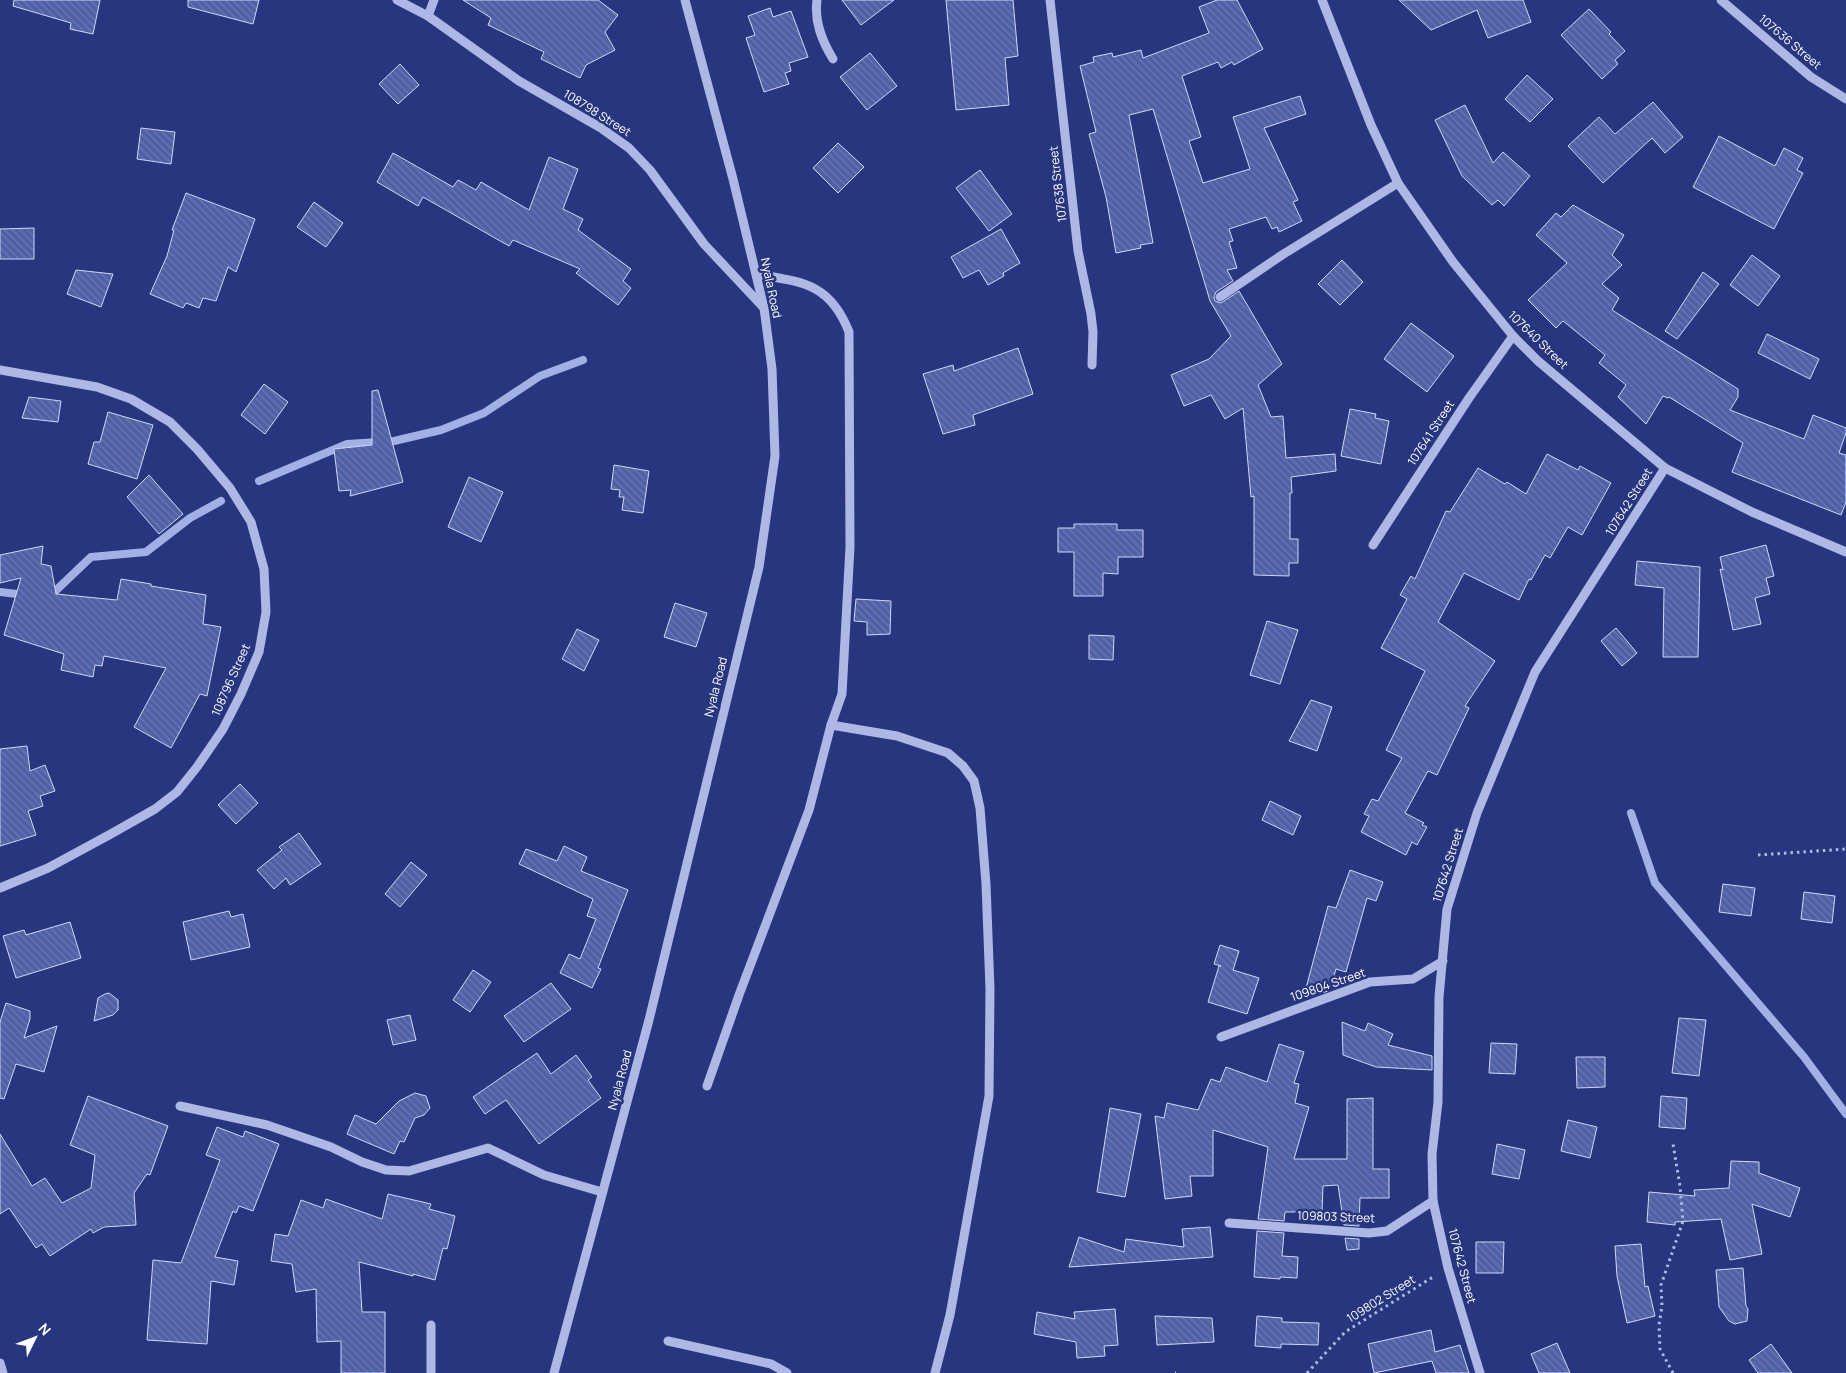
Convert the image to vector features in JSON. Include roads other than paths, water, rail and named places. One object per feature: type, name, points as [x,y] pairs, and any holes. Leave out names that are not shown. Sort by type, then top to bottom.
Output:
[{"type":"street","name":"108798 Street","points":[[397,0],[428,16],[519,81],[601,128],[629,148],[650,170],[704,244],[764,308]]},
{"type":"street","points":[[428,16],[434,0]]},
{"type":"street","name":"Nyala Road","points":[[554,1373],[649,1020],[759,567],[774,456],[772,369],[764,308],[733,179],[685,0]]},
{"type":"street","points":[[817,0],[816,8],[821,39],[833,59]]},
{"type":"street","name":"107638 Street","points":[[1050,0],[1078,251],[1091,314],[1093,332],[1092,365]]},
{"type":"street","name":"107640 Street","points":[[1322,0],[1371,125],[1398,182],[1453,262],[1512,336],[1538,361],[1665,468],[1752,512],[1846,552]]},
{"type":"street","name":"107636 Street","points":[[1721,0],[1811,77],[1846,99]]},
{"type":"street","points":[[1220,297],[1282,255],[1398,182]]},
{"type":"street","points":[[708,1086],[739,995],[809,810],[831,725],[842,694],[849,574],[850,416],[848,332],[842,314],[830,299],[816,289],[800,282],[756,274]]},
{"type":"street","name":"107641 Street","points":[[1373,545],[1512,336]]},
{"type":"street","name":"108796 Street","points":[[0,370],[97,387],[131,399],[170,422],[198,449],[230,488],[251,522],[264,569],[266,612],[259,652],[241,694],[223,729],[177,792],[155,809],[109,835],[48,868],[0,888]]},
{"type":"street","name":"107642 Street","points":[[1480,1373],[1448,1268],[1433,1200],[1432,1154],[1438,1102],[1439,997],[1447,909],[1477,814],[1535,672],[1665,468]]},
{"type":"street","points":[[831,725],[897,736],[948,753],[964,766],[974,781],[980,808],[986,884],[990,989],[990,1096],[950,1316],[935,1373]]},
{"type":"street","name":"109804 Street","points":[[1221,1037],[1370,982],[1414,979],[1442,961]]},
{"type":"street","points":[[180,1106],[267,1125],[331,1147],[362,1162],[386,1170],[409,1171],[488,1148],[544,1174],[602,1192]]},
{"type":"street","name":"109803 Street","points":[[1229,1224],[1369,1233],[1386,1231],[1433,1200]]},
{"type":"street","points":[[431,1326],[431,1373]]},
{"type":"street","points":[[668,1340],[771,1364],[787,1373]]},
{"type":"street","points":[[0,1363],[3,1373]]},
{"type":"waterway","points":[[259,481],[347,444],[394,441],[441,430],[484,413],[540,376],[583,360]]},
{"type":"waterway","points":[[48,598],[91,557],[146,552],[190,518],[221,501]]},
{"type":"waterway","points":[[0,592],[25,595]]},
{"type":"waterway","points":[[1631,813],[1655,883],[1804,1057],[1846,1114]]}]
